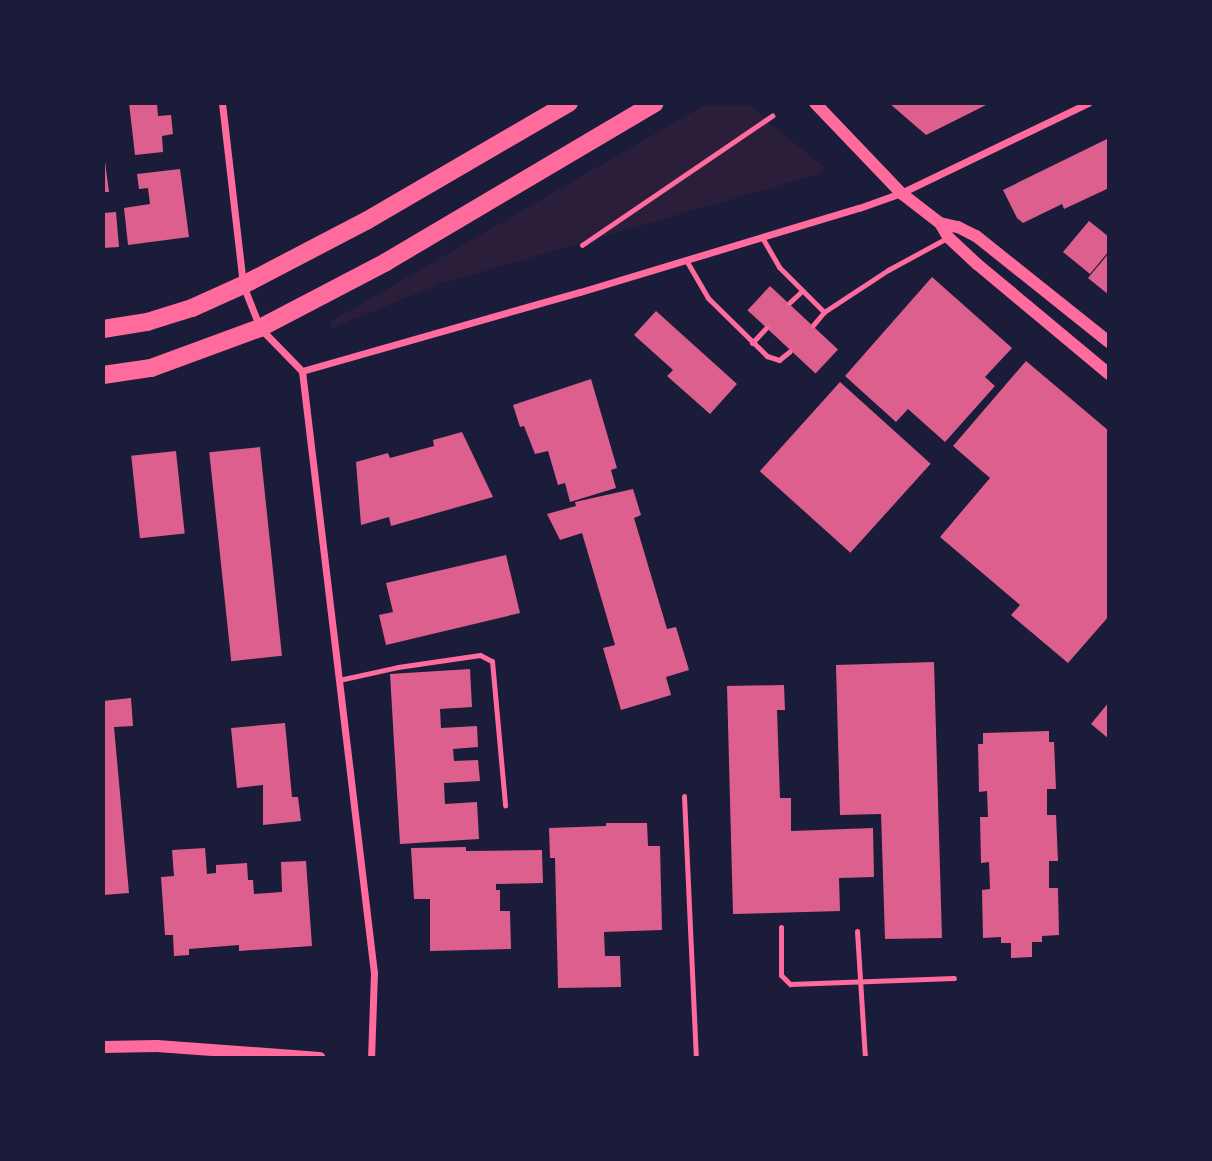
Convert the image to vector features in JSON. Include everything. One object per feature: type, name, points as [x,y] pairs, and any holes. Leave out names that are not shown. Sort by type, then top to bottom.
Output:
[{"type":"main road","points":[[103,329],[147,322],[192,308],[243,285],[366,221],[569,103]]},
{"type":"main road","points":[[103,375],[151,368],[260,328],[386,262],[655,103]]},
{"type":"street","points":[[222,103],[243,285],[260,328],[302,371],[374,973],[371,1058]]},
{"type":"street","points":[[815,103],[901,193],[940,223],[948,237],[1109,374]]},
{"type":"street","points":[[302,371],[763,239],[901,193],[1088,103]]},
{"type":"street","points":[[940,223],[958,227],[992,248],[1109,342]]},
{"type":"street","points":[[103,1047],[157,1046],[320,1058]]},
{"type":"lane","points":[[813,325],[824,312],[888,270],[948,237],[958,227]]},
{"type":"lane","points":[[763,239],[789,278],[824,312]]},
{"type":"lane","points":[[686,260],[708,298],[752,343],[773,360],[785,357],[790,351]]},
{"type":"lane","points":[[789,303],[802,290]]},
{"type":"lane","points":[[752,343],[766,328]]},
{"type":"lane","points":[[339,680],[398,667],[480,655],[492,662],[505,805]]},
{"type":"lane","points":[[684,796],[696,1058]]},
{"type":"lane","points":[[780,927],[781,975],[786,982],[954,978]]},
{"type":"lane","points":[[858,931],[865,1058]]},
{"type":"path","points":[[582,245],[772,117]]},
{"type":"shaded area","points":[[708,103],[746,103],[824,167],[822,173],[440,284],[332,328],[330,322]]},
{"type":"building","points":[[129,103],[157,103],[158,116],[171,115],[173,134],[162,136],[163,152],[135,155]]},
{"type":"building","points":[[889,103],[990,103],[926,135]]},
{"type":"building","points":[[1109,138],[1109,188],[1064,209],[1062,204],[1023,223],[1017,218],[1003,190]]},
{"type":"building","points":[[103,146],[109,192],[103,192]]},
{"type":"building","points":[[180,169],[189,237],[128,245],[124,208],[150,204],[148,188],[139,189],[137,174]]},
{"type":"building","points":[[116,212],[119,247],[103,248],[103,213]]},
{"type":"building","points":[[1089,221],[1109,237],[1109,251],[1090,274],[1063,252]]},
{"type":"building","points":[[1109,253],[1109,295],[1088,278]]},
{"type":"building","points":[[932,277],[1012,348],[985,377],[995,386],[945,442],[908,409],[896,422],[845,376]]},
{"type":"building","points":[[770,286],[838,349],[816,374],[747,310]]},
{"type":"building","points":[[656,311],[737,384],[710,414],[667,376],[673,370],[634,335]]},
{"type":"building","points":[[1026,361],[1109,431],[1109,616],[1068,663],[1011,615],[1020,605],[940,537],[990,478],[953,446]]},
{"type":"building","points":[[591,379],[617,468],[611,470],[616,488],[570,502],[565,483],[558,485],[548,451],[535,454],[524,426],[520,427],[513,405]]},
{"type":"building","points":[[840,382],[931,464],[850,553],[760,471]]},
{"type":"building","points":[[462,432],[493,497],[391,526],[389,517],[361,525],[356,462],[388,453],[390,458],[434,446],[433,440]]},
{"type":"building","points":[[260,447],[282,656],[231,661],[209,452]]},
{"type":"building","points":[[176,451],[185,534],[140,538],[131,456]]},
{"type":"building","points":[[633,489],[641,515],[634,518],[667,629],[676,627],[689,670],[666,677],[671,695],[621,710],[603,648],[615,645],[582,533],[560,540],[547,514],[576,506],[575,502]]},
{"type":"building","points":[[506,555],[520,613],[386,645],[379,615],[393,612],[386,583]]},
{"type":"building","points":[[934,662],[942,938],[885,939],[881,814],[840,815],[836,665]]},
{"type":"building","points":[[470,669],[472,707],[440,709],[441,728],[477,726],[478,747],[453,749],[454,761],[478,760],[480,781],[444,783],[445,804],[477,802],[479,839],[400,844],[390,674]]},
{"type":"building","points":[[784,685],[785,710],[777,710],[780,798],[791,798],[791,831],[873,828],[874,877],[839,878],[840,911],[733,914],[727,686]]},
{"type":"building","points":[[131,698],[133,726],[114,727],[129,893],[103,895],[103,701]]},
{"type":"building","points":[[1109,702],[1109,739],[1091,724]]},
{"type":"building","points":[[285,723],[292,797],[298,797],[301,821],[263,825],[263,785],[237,788],[231,728]]},
{"type":"building","points":[[1049,731],[1049,742],[1054,742],[1056,789],[1047,789],[1047,815],[1056,815],[1058,861],[1049,861],[1049,888],[1058,888],[1059,935],[1042,936],[1042,942],[1032,942],[1032,957],[1011,958],[1011,943],[1001,943],[1001,937],[983,938],[982,890],[990,889],[989,862],[981,863],[980,817],[988,817],[987,791],[979,792],[978,744],[983,744],[983,733]]},
{"type":"building","points":[[606,823],[647,823],[648,846],[660,846],[662,930],[604,932],[605,956],[620,956],[621,987],[558,988],[555,858],[550,858],[549,828],[606,826]]},
{"type":"building","points":[[466,847],[466,851],[542,850],[543,883],[496,884],[496,890],[500,890],[500,911],[510,911],[511,949],[430,951],[430,899],[414,899],[411,848]]},
{"type":"building","points":[[205,848],[207,874],[216,873],[216,865],[247,863],[248,880],[253,880],[254,894],[282,892],[281,862],[306,861],[312,946],[239,951],[239,945],[189,949],[189,955],[174,956],[173,935],[165,935],[161,877],[174,876],[172,850]]}]
